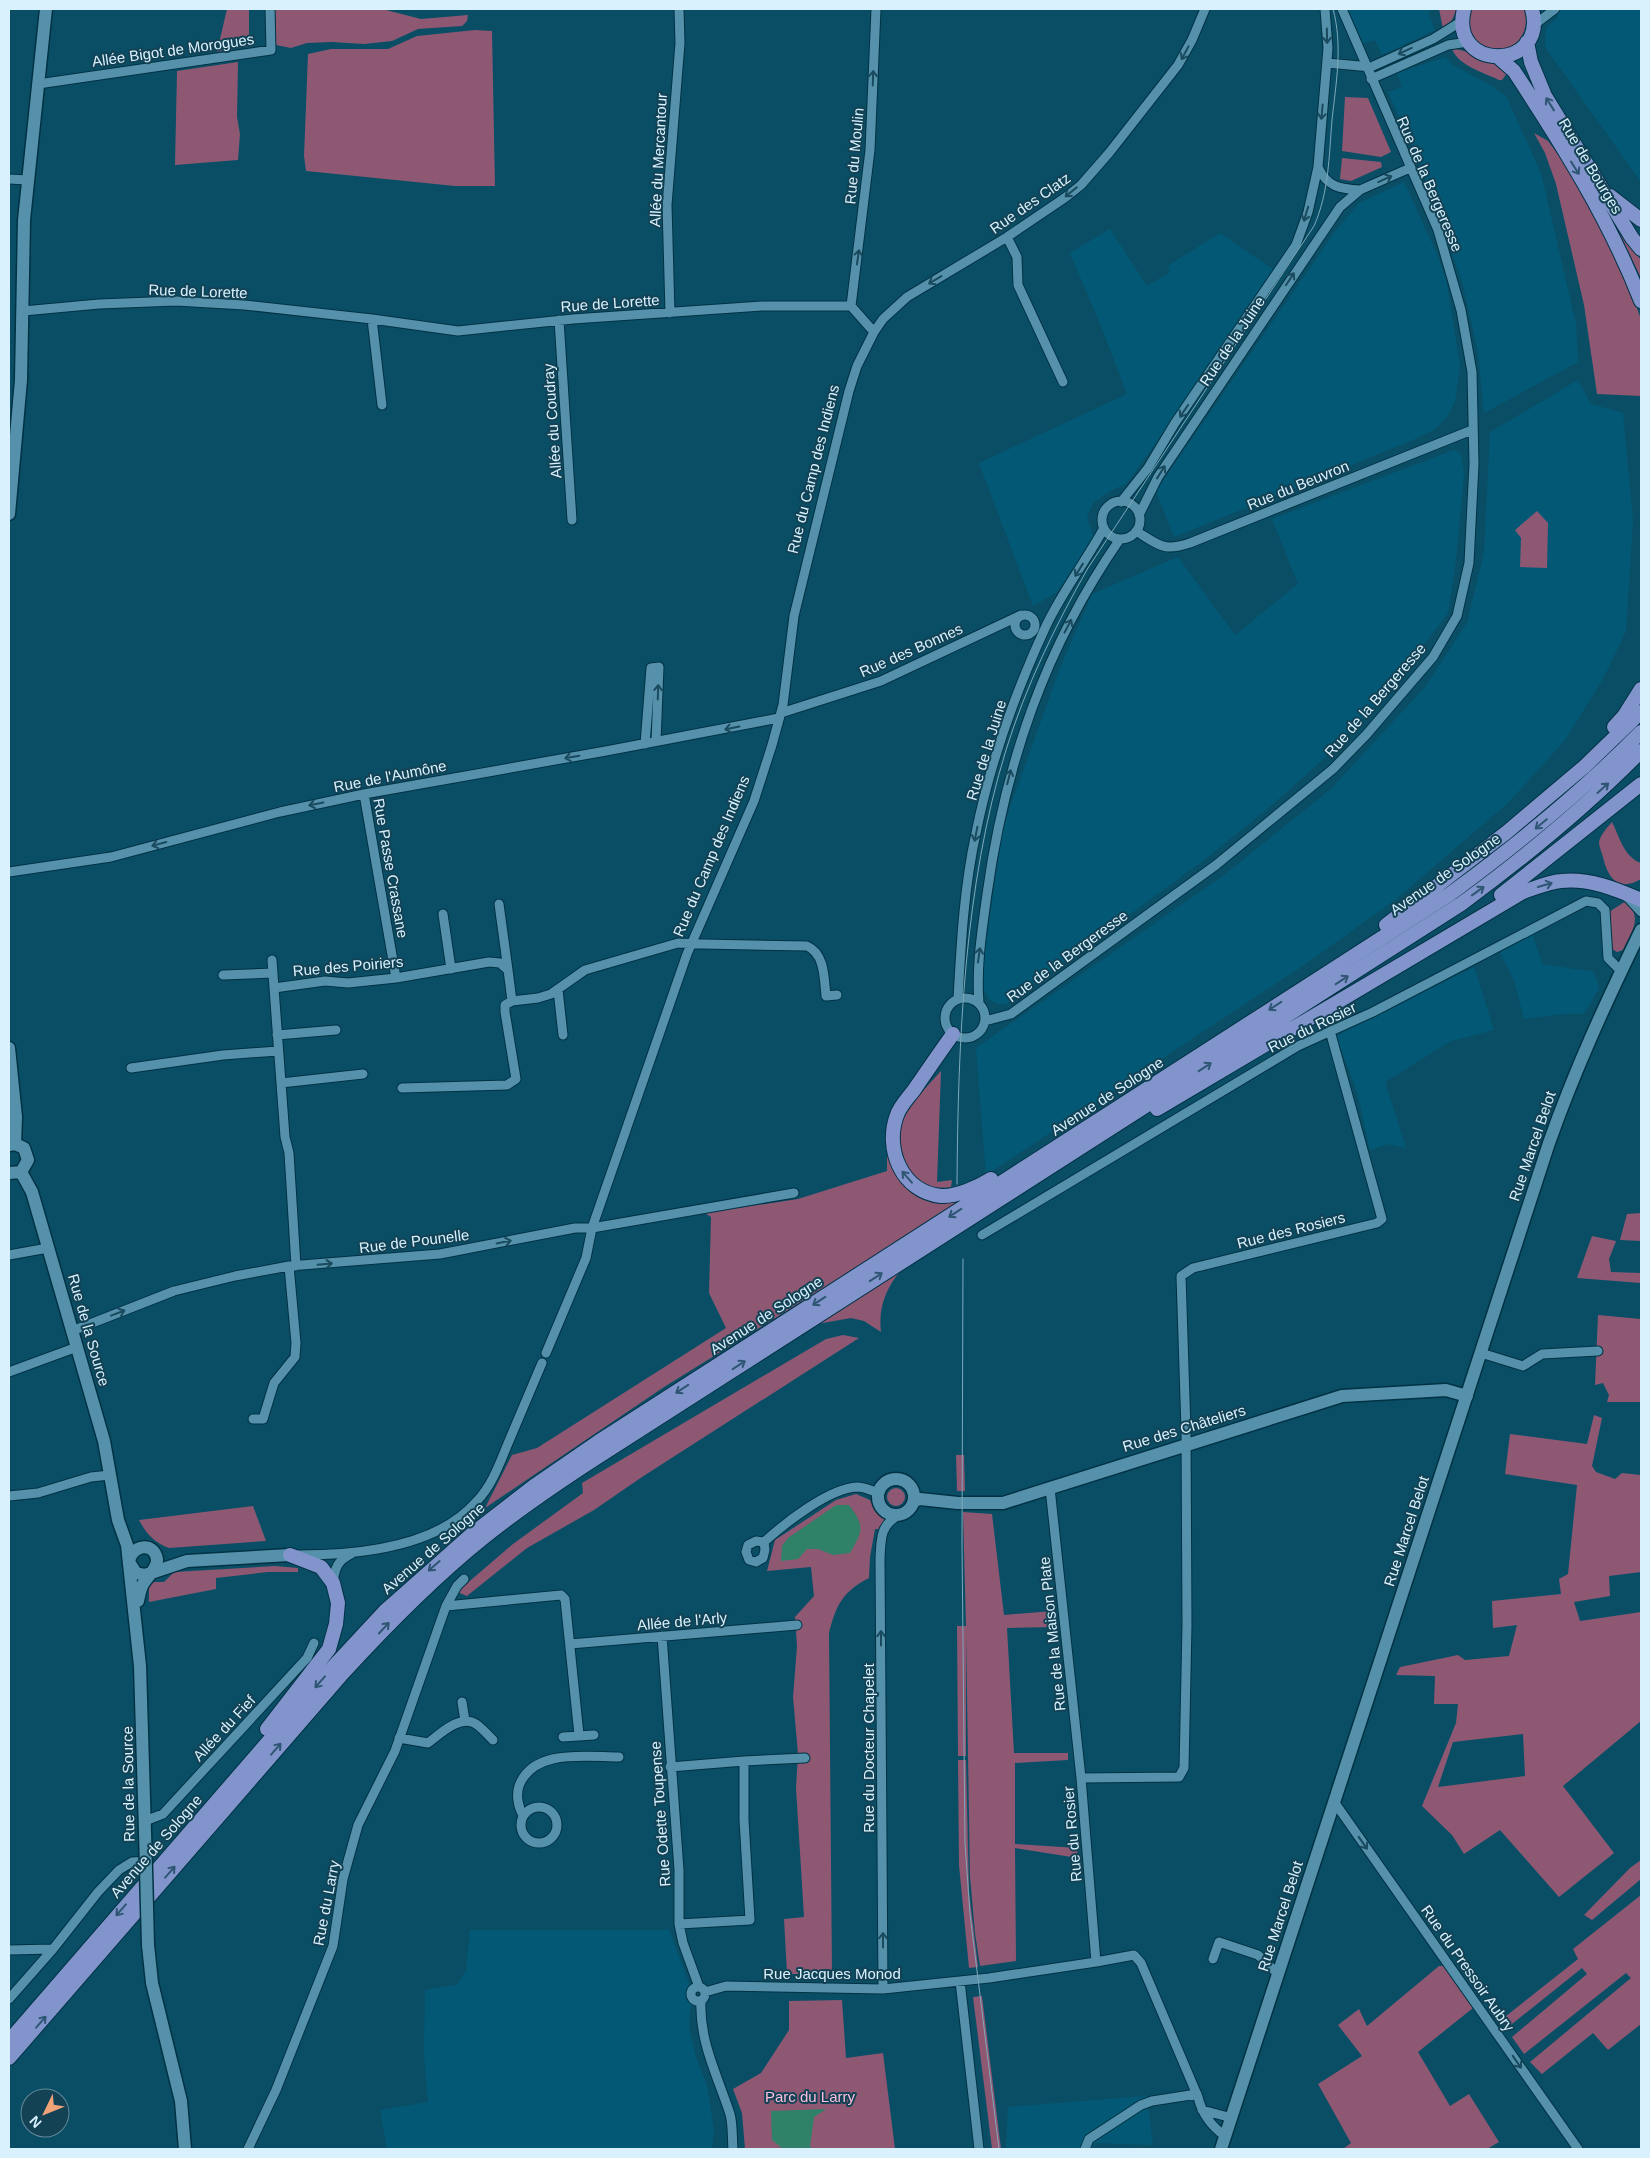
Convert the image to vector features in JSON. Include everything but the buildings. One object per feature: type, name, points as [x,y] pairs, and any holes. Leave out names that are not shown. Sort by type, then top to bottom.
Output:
[{"type":"main road","points":[[9,514],[21,380],[24,220],[46,9]]},
{"type":"main road","points":[[1463,15],[1463,32],[1468,42],[1481,53],[1498,57],[1509,56],[1527,42],[1534,25],[1532,9]]},
{"type":"main road","name":"Rue de Bourges","points":[[1527,42],[1531,62],[1545,96],[1641,249]]},
{"type":"main road","name":"Rue de Bourges","points":[[1498,57],[1514,71],[1599,207],[1627,264],[1641,301]]},
{"type":"main road","points":[[1604,191],[1641,220]]},
{"type":"main road","points":[[1548,796],[1624,716],[1641,689]]},
{"type":"main road","points":[[1316,979],[1507,832],[1584,767],[1641,712]]},
{"type":"main road","name":"Avenue de Sologne","points":[[9,2041],[178,1844],[346,1653],[413,1584],[472,1534],[534,1486],[598,1442],[1450,894],[1513,847],[1589,784],[1641,732]]},
{"type":"main road","name":"Avenue de Sologne","points":[[9,2058],[343,1672],[395,1617],[482,1539],[544,1492],[898,1262],[1462,904],[1524,858],[1619,774],[1641,751]]},
{"type":"main road","points":[[1558,852],[1641,773]]},
{"type":"main road","points":[[1395,967],[1496,898],[1558,852],[1641,784]]},
{"type":"main road","points":[[898,1262],[1523,892],[1560,881],[1590,883],[1618,890],[1641,900]]},
{"type":"main road","name":"Rue Marcel Belot","points":[[1221,2149],[1551,1137],[1575,1074],[1641,930]]},
{"type":"main road","points":[[953,1034],[897,1113],[893,1129],[892,1150],[897,1165],[910,1182],[922,1190],[942,1196],[976,1188],[1158,1082]]},
{"type":"main road","points":[[9,1048],[12,1144],[24,1148],[28,1156],[27,1165],[15,1172]]},
{"type":"main road","name":"Rue de la Source","points":[[15,1172],[32,1192],[104,1441],[118,1520],[127,1545],[140,1666],[148,1944],[152,1984],[181,2101],[185,2149]]},
{"type":"main road","name":"Rue des Châteliers","points":[[914,1501],[920,1499],[958,1503],[1002,1503],[1342,1396],[1446,1390],[1467,1396]]},
{"type":"main road","points":[[898,1480],[909,1485],[914,1495],[914,1501],[909,1510],[899,1515],[888,1513],[883,1509],[879,1493],[888,1482],[898,1480]]},
{"type":"main road","name":"Rue de la Source","points":[[115,1501],[134,1537],[152,1550]]},
{"type":"main road","points":[[178,1844],[329,1649],[336,1624],[338,1603],[333,1583],[321,1567],[290,1555],[186,1561],[165,1557],[143,1547],[134,1549],[129,1562],[136,1573],[149,1574],[186,1561]]},
{"type":"main road","points":[[149,1574],[157,1563],[152,1550]]},
{"type":"main road","name":"Rue de la Source","points":[[135,1624],[141,1589],[149,1574]]},
{"type":"street","name":"Allée Bigot de Morogues","points":[[38,84],[271,50],[270,9]]},
{"type":"street","name":"Allée du Mercantour","points":[[670,313],[667,205],[680,47],[679,9]]},
{"type":"street","name":"Rue du Moulin","points":[[851,306],[870,150],[876,9]]},
{"type":"street","name":"Rue des Clatz","points":[[874,332],[883,319],[907,297],[1006,237],[1081,185],[1109,153],[1178,65],[1192,40],[1205,9]]},
{"type":"street","points":[[1325,9],[1328,30],[1327,63],[1367,67],[1433,39],[1463,15]]},
{"type":"street","name":"Rue de la Bergeresse","points":[[985,1021],[1011,1014],[1216,865],[1333,769],[1366,735],[1433,657],[1457,616],[1469,563],[1474,464],[1472,372],[1461,310],[1438,230],[1342,9]]},
{"type":"street","points":[[1534,25],[1555,9]]},
{"type":"street","points":[[1371,79],[1448,45],[1468,42]]},
{"type":"street","name":"Rue de la Juine","points":[[958,999],[964,919],[976,834],[997,755],[1021,687],[1047,625],[1104,528],[1102,522],[1105,510],[1115,502],[1121,502],[1148,468],[1175,423],[1296,245],[1308,212],[1318,167],[1327,63]]},
{"type":"street","points":[[1318,167],[1322,176],[1332,186],[1341,189],[1360,190]]},
{"type":"street","name":"Rue de la Juine","points":[[979,1003],[977,968],[992,856],[1000,815],[1012,767],[1040,684],[1059,643],[1088,587],[1120,539],[1132,535],[1136,531],[1139,521],[1138,515],[1158,477],[1340,207],[1360,190],[1410,168]]},
{"type":"street","points":[[9,179],[28,180]]},
{"type":"street","points":[[1006,237],[1017,257],[1018,285],[1063,382]]},
{"type":"street","name":"Rue de Lorette","points":[[23,311],[99,304],[176,301],[244,305],[372,319],[458,331],[559,320],[762,306],[851,306]]},
{"type":"street","points":[[851,306],[874,332]]},
{"type":"street","points":[[372,319],[382,404]]},
{"type":"street","name":"Allée du Coudray","points":[[559,320],[572,520]]},
{"type":"street","name":"Rue du Camp des Indiens","points":[[546,1353],[586,1258],[592,1228],[692,942],[754,801],[780,716],[794,616],[849,391],[857,366],[874,332]]},
{"type":"street","name":"Rue du Beuvron","points":[[1136,531],[1172,549],[1190,544],[1472,430]]},
{"type":"street","points":[[1121,502],[1133,506],[1138,515]]},
{"type":"street","points":[[1104,528],[1113,537],[1120,539]]},
{"type":"street","name":"Rue des Bonnes","points":[[780,716],[881,681],[1021,615]]},
{"type":"street","points":[[644,744],[651,668],[659,667],[656,741]]},
{"type":"street","name":"Rue de l'Aumône","points":[[9,872],[111,857],[280,812],[364,794],[644,744],[780,716]]},
{"type":"street","name":"Rue Passe Crassane","points":[[364,794],[396,978]]},
{"type":"street","points":[[1618,890],[1641,912]]},
{"type":"street","name":"Rue du Rosier","points":[[982,1235],[1298,1046],[1381,1008],[1586,901],[1598,903],[1605,910],[1608,958],[1621,971]]},
{"type":"street","points":[[498,904],[512,1001]]},
{"type":"street","points":[[442,914],[451,969]]},
{"type":"street","points":[[402,1088],[507,1085],[516,1080],[505,1005],[512,1001],[538,998],[558,990],[585,970],[678,943],[807,946],[813,949],[823,967],[826,996],[837,995]]},
{"type":"street","points":[[272,960],[274,988]]},
{"type":"street","name":"Rue des Poiriers","points":[[254,1419],[264,1419],[274,1382],[295,1357],[296,1343],[289,1153],[285,1137],[280,1083],[274,988],[325,982],[348,983],[396,978],[489,962],[500,963],[508,970]]},
{"type":"street","points":[[223,975],[273,973]]},
{"type":"street","points":[[558,990],[563,1035]]},
{"type":"street","points":[[970,998],[979,1003],[985,1014],[985,1021],[983,1027],[973,1036],[961,1037],[953,1034],[946,1025],[945,1013],[948,1007],[958,999],[970,998]]},
{"type":"street","points":[[277,1035],[336,1030]]},
{"type":"street","name":"Rue des Rosiers","points":[[1186,1444],[1181,1276],[1194,1268],[1377,1223],[1382,1218],[1330,1032]]},
{"type":"street","points":[[131,1068],[223,1054],[278,1050]]},
{"type":"street","points":[[280,1083],[362,1074]]},
{"type":"street","name":"Rue de Pounelle","points":[[72,1331],[174,1291],[235,1276],[293,1266],[440,1254],[575,1228],[592,1228],[794,1193]]},
{"type":"street","points":[[9,1255],[48,1248]]},
{"type":"street","points":[[9,1372],[77,1347]]},
{"type":"street","points":[[1481,1352],[1523,1366],[1542,1354],[1598,1351]]},
{"type":"street","points":[[290,1555],[319,1555],[399,1545],[444,1527],[477,1502],[492,1480],[542,1363]]},
{"type":"street","name":"Rue du Rosier","points":[[1096,1962],[1081,1778],[1179,1777],[1184,1768],[1187,1624],[1186,1444]]},
{"type":"street","points":[[9,1496],[38,1493],[91,1477],[110,1475]]},
{"type":"street","points":[[764,1542],[778,1529],[824,1499],[846,1489],[866,1488],[879,1493]]},
{"type":"street","name":"Rue de la Maison Plate","points":[[1050,1488],[1081,1778]]},
{"type":"street","name":"Rue du Docteur Chapelet","points":[[883,1989],[880,1559],[882,1532],[890,1520],[899,1515]]},
{"type":"street","points":[[333,1583],[335,1568],[340,1562],[356,1551]]},
{"type":"street","name":"Rue du Larry","points":[[248,2149],[276,2090],[333,1946],[343,1879],[358,1825],[394,1751],[446,1606],[457,1586],[464,1579]]},
{"type":"street","points":[[446,1606],[561,1595],[567,1603],[578,1735]]},
{"type":"street","name":"Allée de l'Arly","points":[[570,1644],[796,1625]]},
{"type":"street","name":"Rue Odette Toupense","points":[[662,1636],[670,1767],[679,1870],[679,1924],[683,1943],[702,1989]]},
{"type":"street","name":"Allée du Fief","points":[[145,1826],[163,1814],[307,1658],[314,1643]]},
{"type":"street","points":[[462,1702],[465,1721]]},
{"type":"street","points":[[399,1738],[428,1743],[455,1724],[465,1721],[475,1723],[493,1740]]},
{"type":"street","points":[[563,1737],[594,1735]]},
{"type":"street","points":[[523,1815],[530,1809],[538,1807],[549,1810],[554,1814],[557,1825],[553,1837],[539,1844],[526,1839],[520,1827],[523,1815],[518,1802],[518,1789],[528,1770],[538,1763],[569,1757],[619,1757]]},
{"type":"street","points":[[670,1767],[805,1758]]},
{"type":"street","points":[[679,1924],[750,1920],[744,1820],[744,1761]]},
{"type":"street","name":"Rue du Pressoir Aubry","points":[[1335,1803],[1578,2149]]},
{"type":"street","points":[[9,1999],[53,1949],[98,1892],[120,1870],[132,1862],[146,1861]]},
{"type":"street","points":[[1213,1959],[1219,1942],[1258,1955],[1278,1974]]},
{"type":"street","points":[[9,1950],[53,1949]]},
{"type":"street","points":[[1096,1962],[1134,1955],[1141,1963],[1197,2094],[1202,2110],[1215,2130],[1225,2136]]},
{"type":"street","name":"Rue Jacques Monod","points":[[702,1989],[726,1986],[883,1989],[960,1981],[1096,1962]]},
{"type":"street","points":[[960,1981],[979,2149]]},
{"type":"street","points":[[700,2001],[696,2002],[690,1995],[691,1991],[702,1989],[704,1997],[700,2001],[702,2030],[711,2064],[730,2116],[733,2149]]},
{"type":"street","points":[[1085,2149],[1089,2139],[1141,2105],[1152,2101],[1197,2094]]},
{"type":"street","points":[[1202,2110],[1232,2118]]},
{"type":"shaded area","points":[[1346,9],[1430,9],[1429,15],[1435,30],[1382,55],[1375,40],[1362,44]]},
{"type":"shaded area","points":[[1555,9],[1641,9],[1641,182],[1545,47],[1546,27],[1558,18]]},
{"type":"shaded area","points":[[1446,57],[1453,65],[1492,86],[1506,96],[1541,173],[1576,324],[1578,362],[1484,413],[1478,351],[1462,281],[1416,154],[1388,92],[1402,87],[1397,73]]},
{"type":"shaded area","points":[[1404,182],[1437,254],[1446,279],[1460,366],[1455,401],[1447,417],[1435,429],[1415,439],[1174,537],[1156,491],[1334,233],[1359,203]]},
{"type":"shaded area","points":[[1110,229],[1147,286],[1170,272],[1168,266],[1220,233],[1274,270],[1168,426],[1126,484],[1112,490],[1093,503],[1087,517],[1094,539],[1056,593],[1033,606],[979,463],[1127,394],[1070,253]]},
{"type":"shaded area","points":[[1578,380],[1591,404],[1623,413],[1633,520],[1626,631],[1603,679],[1565,740],[1509,802],[1395,900],[1307,963],[986,1175],[976,1048],[1224,875],[1331,789],[1425,687],[1467,623],[1484,553],[1490,432]]},
{"type":"shaded area","points":[[1454,450],[1461,454],[1464,473],[1456,560],[1448,613],[1387,694],[1320,762],[1272,805],[1204,860],[1007,1004],[997,1004],[989,999],[984,990],[983,964],[1003,827],[1060,668],[1092,594],[1178,557],[1235,635],[1298,584],[1272,519]]},
{"type":"shaded area","points":[[1532,932],[1542,964],[1594,972],[1599,988],[1584,1014],[1563,1014],[1524,1019],[1515,983],[1500,952]]},
{"type":"shaded area","points":[[1474,967],[1494,1030],[1451,1041],[1385,1082],[1406,1148],[1388,1144],[1370,1150],[1357,1091],[1336,1036]]},
{"type":"shaded area","points":[[836,1505],[849,1505],[860,1524],[860,1534],[850,1553],[833,1555],[818,1549],[807,1549],[798,1559],[781,1561],[782,1546],[788,1538]]},
{"type":"shaded area","points":[[470,1930],[669,1930],[694,1997],[690,2009],[689,2028],[696,2057],[707,2086],[714,2130],[712,2149],[387,2149],[380,2110],[428,2102],[424,2054],[425,1990],[457,1985],[466,1971]]},
{"type":"shaded area","points":[[1147,2096],[1153,2145],[1094,2143],[1093,2149],[1006,2149],[1008,2107]]},
{"type":"shaded area","points":[[826,2109],[814,2117],[810,2146],[812,2149],[783,2149],[772,2140],[771,2111]]},
{"type":"green space","points":[[227,9],[249,9],[249,46],[217,52]]},
{"type":"green space","points":[[275,9],[382,9],[421,19],[468,15],[467,21],[462,26],[418,29],[392,41],[364,44],[307,43],[291,48],[276,45]]},
{"type":"green space","points":[[1439,9],[1457,9],[1452,20],[1443,29]]},
{"type":"green space","points":[[1470,9],[1524,9],[1526,22],[1523,32],[1518,41],[1509,48],[1500,51],[1490,50],[1481,45],[1469,28]]},
{"type":"green space","points":[[475,30],[492,31],[495,186],[455,186],[306,171],[304,156],[308,54],[331,49],[388,49],[417,36]]},
{"type":"green space","points":[[1452,49],[1465,51],[1481,57],[1507,73],[1502,80],[1499,80],[1466,64],[1455,55]]},
{"type":"green space","points":[[238,62],[237,117],[240,134],[238,160],[175,165],[177,71]]},
{"type":"green space","points":[[1345,97],[1368,98],[1391,152],[1381,157],[1342,151]]},
{"type":"green space","points":[[1534,133],[1548,141],[1566,165],[1592,210],[1628,284],[1641,319],[1641,396],[1597,394],[1584,305],[1556,184],[1545,153]]},
{"type":"green space","points":[[1342,158],[1381,162],[1382,167],[1351,181],[1340,179]]},
{"type":"green space","points":[[1618,230],[1641,260],[1641,278]]},
{"type":"green space","points":[[1537,511],[1548,523],[1547,568],[1520,567],[1521,538],[1515,530]]},
{"type":"green space","points":[[1612,822],[1626,852],[1641,863],[1641,879],[1633,883],[1621,884],[1616,881],[1611,877],[1605,865],[1599,842]]},
{"type":"green space","points":[[1626,901],[1634,913],[1634,925],[1623,950],[1617,952],[1612,949],[1609,912]]},
{"type":"green space","points":[[941,1071],[937,1182],[952,1180],[951,1187],[939,1188],[924,1184],[910,1173],[901,1159],[897,1145],[898,1132],[903,1119],[911,1106]]},
{"type":"green space","points":[[887,1152],[900,1180],[913,1191],[972,1196],[664,1387],[485,1508],[512,1455],[537,1448],[726,1328],[709,1293],[711,1217],[705,1213],[798,1199],[887,1171]]},
{"type":"green space","points":[[1641,1213],[1641,1241],[1620,1240],[1627,1214]]},
{"type":"green space","points":[[1592,1236],[1616,1241],[1609,1259],[1611,1272],[1641,1273],[1641,1283],[1577,1278]]},
{"type":"green space","points":[[902,1269],[884,1298],[880,1323],[881,1332],[864,1321],[851,1318],[817,1324]]},
{"type":"green space","points":[[1598,1315],[1641,1319],[1641,1402],[1607,1402],[1609,1395],[1603,1383],[1595,1385]]},
{"type":"green space","points":[[843,1335],[859,1338],[642,1477],[594,1510],[527,1548],[467,1596],[457,1592],[513,1544],[583,1493],[582,1483],[826,1339]]},
{"type":"green space","points":[[1594,1415],[1602,1418],[1592,1466],[1596,1472],[1615,1479],[1622,1473],[1641,1475],[1641,1572],[1609,1576],[1610,1596],[1574,1602],[1580,1621],[1641,1612],[1641,1721],[1563,1786],[1614,1853],[1559,1897],[1500,1830],[1464,1854],[1452,1835],[1422,1806],[1456,1723],[1458,1704],[1434,1704],[1435,1676],[1396,1675],[1400,1667],[1458,1655],[1465,1660],[1509,1656],[1517,1625],[1493,1628],[1492,1601],[1561,1594],[1559,1579],[1568,1574],[1577,1485],[1505,1474],[1510,1434],[1587,1444]],"holes":[[[1523,1734],[1525,1776],[1438,1787],[1453,1742]]]},
{"type":"green space","points":[[956,1455],[964,1455],[965,1491],[957,1491]]},
{"type":"green space","points":[[892,1488],[900,1488],[905,1493],[903,1504],[892,1506],[887,1501],[887,1493]]},
{"type":"green space","points":[[856,1494],[870,1500],[878,1512],[886,1517],[880,1529],[875,1529],[870,1557],[869,1578],[853,1588],[842,1600],[829,1633],[832,1974],[787,1974],[784,1919],[804,1917],[796,1788],[798,1754],[793,1697],[797,1646],[795,1617],[814,1596],[811,1567],[767,1571],[775,1540],[836,1500]]},
{"type":"green space","points":[[253,1506],[266,1541],[169,1548],[151,1537],[139,1520]]},
{"type":"green space","points":[[963,1512],[992,1514],[1004,1615],[1053,1611],[1055,1627],[1007,1628],[1014,1753],[1068,1753],[1068,1760],[1015,1763],[1015,1844],[1077,1848],[1078,1858],[1015,1848],[1016,1961],[980,1966],[970,1876],[966,1634],[966,1756],[958,1756],[957,1626],[966,1626]]},
{"type":"green space","points":[[275,1566],[298,1568],[298,1572],[268,1572],[216,1578],[216,1589],[149,1602],[149,1586],[154,1582],[164,1582],[174,1572]]},
{"type":"green space","points":[[958,1760],[966,1760],[969,1892],[978,1967],[969,1968],[959,1865]]},
{"type":"green space","points":[[1641,1860],[1641,1879],[1592,1920],[1584,1915],[1630,1868]]},
{"type":"green space","points":[[1641,1895],[1641,2024],[1608,2050],[1593,2033],[1542,2074],[1530,2062],[1631,1978],[1626,1973],[1524,2054],[1512,2037],[1587,1974],[1582,1968],[1507,2028],[1501,2020],[1578,1959],[1573,1949]]},
{"type":"green space","points":[[1439,1966],[1444,1966],[1473,2008],[1418,2052],[1450,2106],[1469,2094],[1499,2142],[1487,2149],[1343,2149],[1351,2143],[1318,2084],[1362,2056],[1338,2025],[1359,2009],[1367,2026]]},
{"type":"green space","points":[[982,1996],[1001,2149],[992,2149],[973,1997]]},
{"type":"green space","name":"Parc du Larry","points":[[842,2000],[846,2058],[883,2053],[895,2149],[745,2149],[742,2113],[733,2089],[761,2073],[789,2030],[789,2001]]},
{"type":"tram line","points":[[957,1184],[962,1020],[972,910],[992,802],[1006,750],[1042,657],[1088,568],[1314,226],[1323,200],[1337,78],[1338,36],[1333,9]]},
{"type":"tram line","points":[[963,1259],[962,1543],[965,1843],[970,1914],[999,2149]]}]
